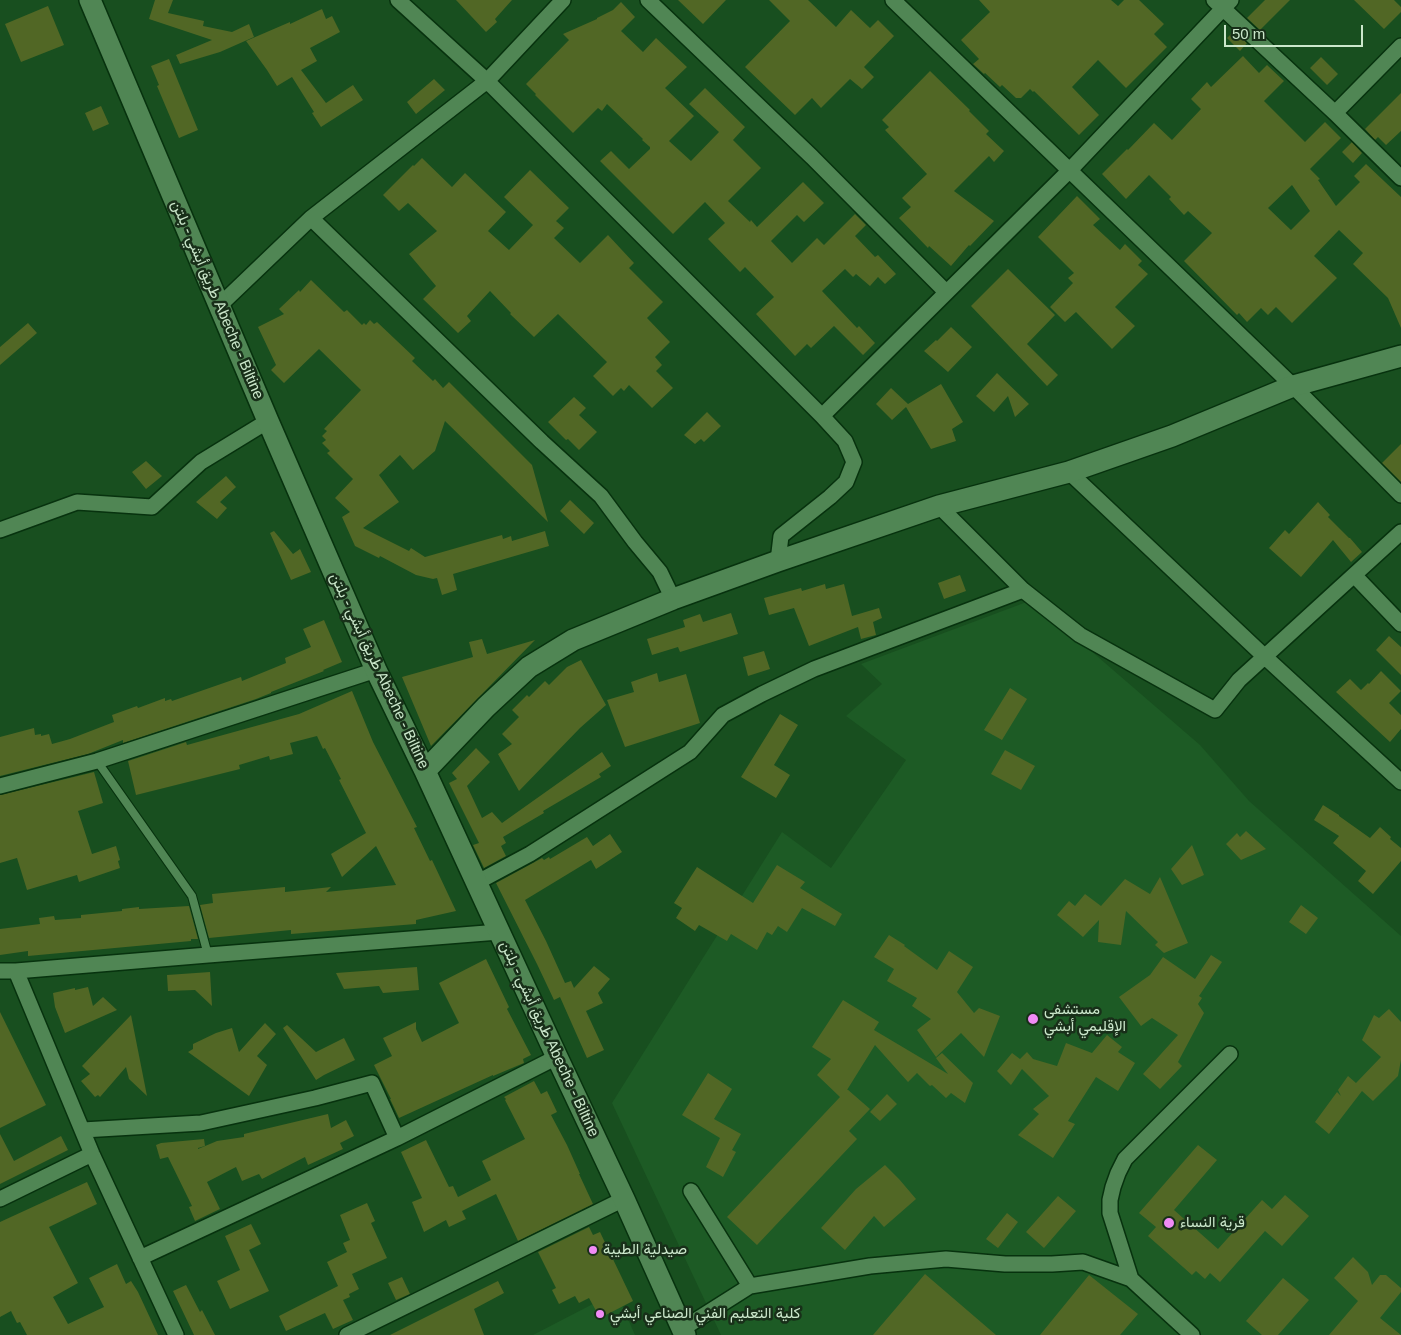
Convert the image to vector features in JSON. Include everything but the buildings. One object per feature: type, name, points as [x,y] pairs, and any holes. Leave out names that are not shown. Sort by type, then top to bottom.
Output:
[{"type":"main road","name":"طريق أبشي - بلتن Abeche - Biltine","points":[[90,0],[268,421],[376,670],[425,771],[684,1332]]},
{"type":"main road","points":[[425,771],[486,707],[529,667],[573,640],[673,599],[778,561],[939,506],[1069,472],[1172,436],[1293,386],[1401,356]]},
{"type":"street","points":[[398,0],[487,81],[845,441],[854,462],[846,482],[781,536],[778,561]]},
{"type":"street","points":[[219,306],[311,218],[487,81],[563,0]]},
{"type":"street","points":[[648,0],[812,156],[946,292]]},
{"type":"street","points":[[893,0],[1293,386],[1401,495]]},
{"type":"street","points":[[822,416],[1070,170],[1223,3],[1401,178]]},
{"type":"street","points":[[1335,113],[1401,46]]},
{"type":"street","points":[[311,218],[542,442],[602,496],[635,542],[660,572],[673,599]]},
{"type":"street","points":[[0,530],[77,502],[152,507],[200,462],[268,421]]},
{"type":"street","points":[[1069,472],[1401,782]]},
{"type":"street","points":[[939,506],[1023,590],[1080,635],[1215,710],[1239,680],[1264,656],[1401,532]]},
{"type":"street","points":[[1354,575],[1401,624]]},
{"type":"street","points":[[476,883],[530,854],[690,752],[724,715],[762,694],[814,669],[1023,590]]},
{"type":"street","points":[[0,786],[98,761],[376,670]]},
{"type":"street","points":[[0,971],[499,932]]},
{"type":"street","points":[[16,971],[92,1154],[176,1335]]},
{"type":"street","points":[[1131,1279],[1110,1213],[1110,1200],[1118,1173],[1125,1159],[1230,1054]]},
{"type":"street","points":[[140,1258],[397,1138],[556,1057]]},
{"type":"street","points":[[83,1130],[201,1123],[372,1084],[397,1138]]},
{"type":"street","points":[[0,1199],[92,1154]]},
{"type":"street","points":[[692,1191],[750,1286]]},
{"type":"street","points":[[347,1335],[624,1200]]},
{"type":"street","points":[[684,1332],[750,1286],[870,1266],[946,1259],[1005,1264],[1083,1262],[1131,1279],[1192,1335]]},
{"type":"lane","points":[[98,761],[192,896],[208,954]]},
{"type":"shaded area","name":"مستشفى الإقليمي أبشي","points":[[1032,600],[1200,745],[1249,801],[1401,936],[1401,1335],[721,1335],[612,1103],[782,832],[831,868],[906,760],[846,716],[882,684],[861,664]]},
{"type":"shaded area","name":"كلية التعليم الفني الصناعي أبشي","points":[[616,1292],[635,1335],[533,1335]]},
{"type":"place","name":"مستشفى الإقليمي أبشي","points":[[1033,1019]]},
{"type":"place","name":"قرية النساء","points":[[1169,1223]]},
{"type":"place","name":"صيدلية الطيبة","points":[[593,1250]]},
{"type":"place","name":"كلية التعليم الفني الصناعي أبشي","points":[[600,1314]]}]
